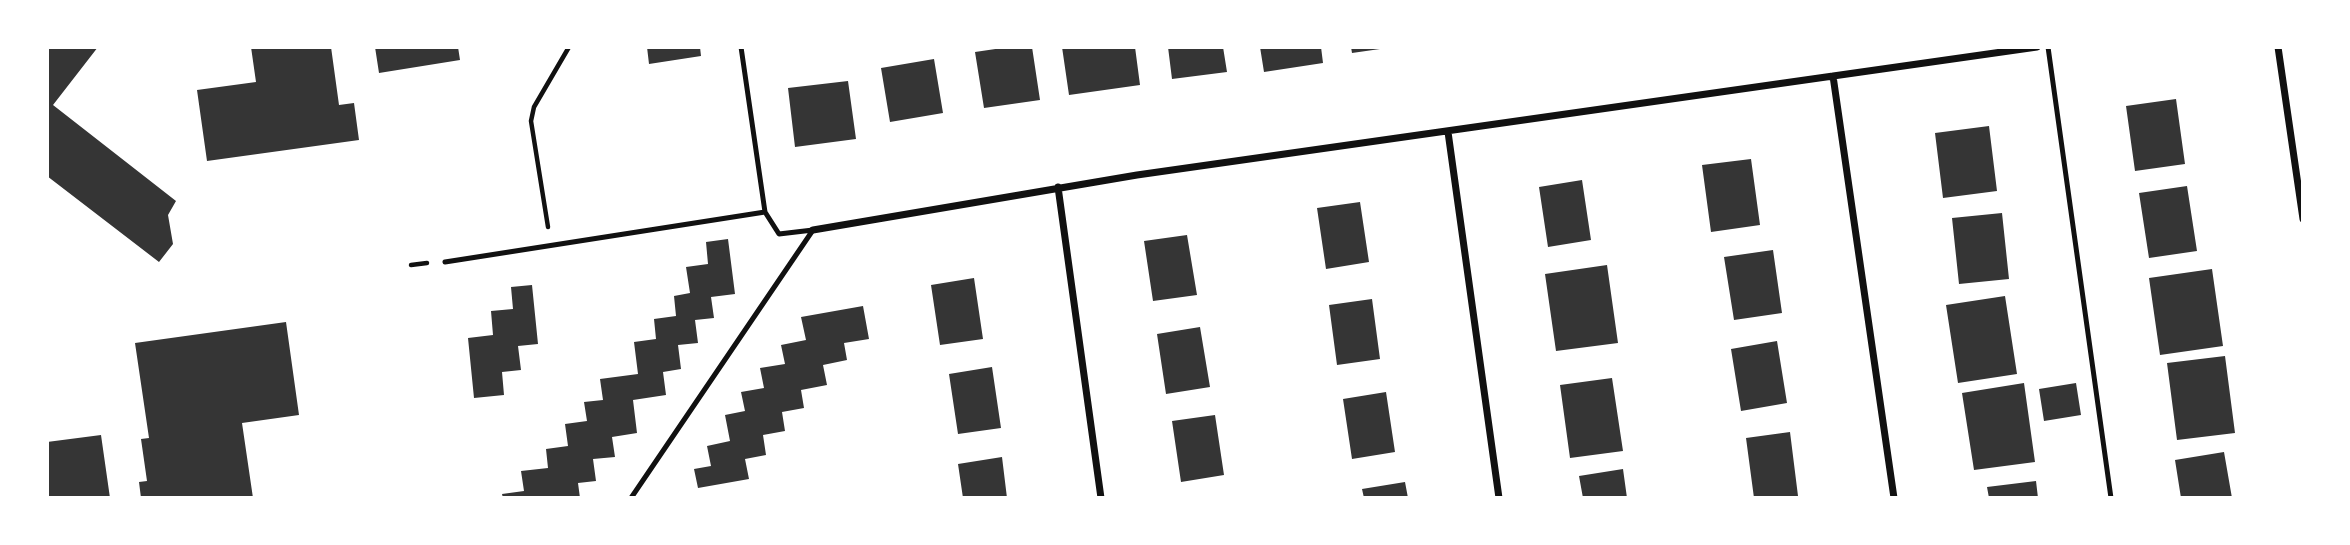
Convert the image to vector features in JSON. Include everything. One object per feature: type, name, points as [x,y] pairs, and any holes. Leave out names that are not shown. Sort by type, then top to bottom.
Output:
[{"type":"street","points":[[814,230],[1058,187],[2037,47]]},
{"type":"street","points":[[2278,47],[2303,219]]},
{"type":"street","points":[[1833,76],[1894,498]]},
{"type":"street","points":[[1448,132],[1499,498]]},
{"type":"street","points":[[1058,187],[1101,498]]},
{"type":"lane","points":[[741,47],[765,212],[779,233],[814,230]]},
{"type":"lane","points":[[2048,47],[2111,498]]},
{"type":"lane","points":[[445,261],[765,212]]},
{"type":"lane","points":[[631,498],[814,230]]},
{"type":"path","points":[[550,245],[531,121],[534,107],[569,47]]},
{"type":"building","points":[[47,47],[98,47],[53,105],[176,201],[168,215],[173,244],[159,262],[47,176]]},
{"type":"building","points":[[251,47],[331,47],[339,105],[354,103],[359,140],[207,161],[197,90],[256,82]]},
{"type":"building","points":[[375,47],[458,47],[460,60],[379,73]]},
{"type":"building","points":[[647,47],[700,47],[701,56],[649,64]]},
{"type":"building","points":[[1032,47],[1040,100],[984,108],[975,52]]},
{"type":"building","points":[[1062,47],[1135,47],[1140,85],[1069,95]]},
{"type":"building","points":[[1168,47],[1223,47],[1227,72],[1172,79]]},
{"type":"building","points":[[1260,47],[1321,47],[1323,63],[1264,72]]},
{"type":"building","points":[[1351,47],[1380,47],[1380,49],[1352,53]]},
{"type":"building","points":[[934,59],[943,113],[890,122],[881,68]]},
{"type":"building","points":[[848,81],[856,139],[795,147],[788,88]]},
{"type":"building","points":[[2176,99],[2185,164],[2135,171],[2126,106]]},
{"type":"building","points":[[1989,126],[1997,191],[1943,198],[1935,133]]},
{"type":"building","points":[[1751,159],[1760,225],[1711,232],[1702,165]]},
{"type":"building","points":[[1582,180],[1591,240],[1548,247],[1539,187]]},
{"type":"building","points":[[2187,186],[2197,251],[2149,258],[2139,193]]},
{"type":"building","points":[[1360,202],[1369,262],[1326,269],[1317,208]]},
{"type":"building","points":[[2002,213],[2009,279],[1959,284],[1952,218]]},
{"type":"building","points":[[1187,235],[1197,295],[1153,301],[1144,241]]},
{"type":"building","points":[[728,239],[735,294],[711,297],[714,318],[695,320],[698,343],[678,345],[681,369],[663,372],[666,395],[633,400],[637,433],[612,437],[615,457],[593,459],[596,481],[578,483],[580,498],[503,498],[502,494],[524,491],[521,471],[548,468],[546,449],[568,446],[565,424],[587,421],[584,402],[603,400],[600,379],[638,374],[634,342],[656,339],[654,319],[676,316],[674,296],[690,293],[686,267],[708,264],[706,242]]},
{"type":"building","points":[[1773,250],[1782,313],[1734,320],[1724,257]]},
{"type":"building","points":[[1607,265],[1618,343],[1556,351],[1545,274]]},
{"type":"building","points":[[2212,269],[2223,346],[2160,355],[2149,278]]},
{"type":"building","points":[[974,278],[983,339],[940,345],[931,285]]},
{"type":"building","points":[[532,285],[538,344],[518,346],[521,370],[502,372],[504,395],[474,398],[468,338],[493,335],[491,311],[513,309],[511,287]]},
{"type":"building","points":[[2005,296],[2017,374],[1958,383],[1946,305]]},
{"type":"building","points":[[1372,299],[1380,359],[1337,365],[1329,305]]},
{"type":"building","points":[[863,306],[869,339],[844,343],[847,360],[823,365],[827,385],[801,390],[804,408],[782,412],[785,431],[763,435],[766,455],[745,459],[749,479],[698,488],[694,469],[711,466],[707,446],[730,441],[725,415],[745,411],[741,392],[764,388],[760,368],[785,364],[781,345],[806,340],[801,317]]},
{"type":"building","points":[[286,322],[299,415],[242,423],[253,498],[141,498],[139,482],[147,481],[141,439],[149,438],[135,343]]},
{"type":"building","points":[[1200,327],[1210,387],[1166,394],[1157,334]]},
{"type":"building","points":[[1777,341],[1787,403],[1741,411],[1731,349]]},
{"type":"building","points":[[2225,356],[2235,433],[2177,440],[2167,363]]},
{"type":"building","points":[[992,367],[1001,428],[958,434],[949,374]]},
{"type":"building","points":[[1612,378],[1623,451],[1570,458],[1560,385]]},
{"type":"building","points":[[2024,383],[2035,462],[1974,470],[1962,393]]},
{"type":"building","points":[[2076,383],[2081,415],[2044,421],[2039,389]]},
{"type":"building","points":[[1386,392],[1395,452],[1352,459],[1343,399]]},
{"type":"building","points":[[1215,415],[1224,475],[1181,482],[1172,421]]},
{"type":"building","points":[[1790,432],[1798,496],[1754,498],[1746,438]]},
{"type":"building","points":[[101,435],[110,498],[47,498],[47,442]]},
{"type":"building","points":[[2224,452],[2232,498],[2181,498],[2175,460]]},
{"type":"building","points":[[1002,457],[1007,498],[963,498],[958,464]]},
{"type":"building","points":[[1623,469],[1627,498],[1583,498],[1579,476]]},
{"type":"building","points":[[2036,481],[2038,498],[1989,498],[1987,487]]},
{"type":"building","points":[[1405,482],[1408,498],[1364,498],[1362,489]]}]
